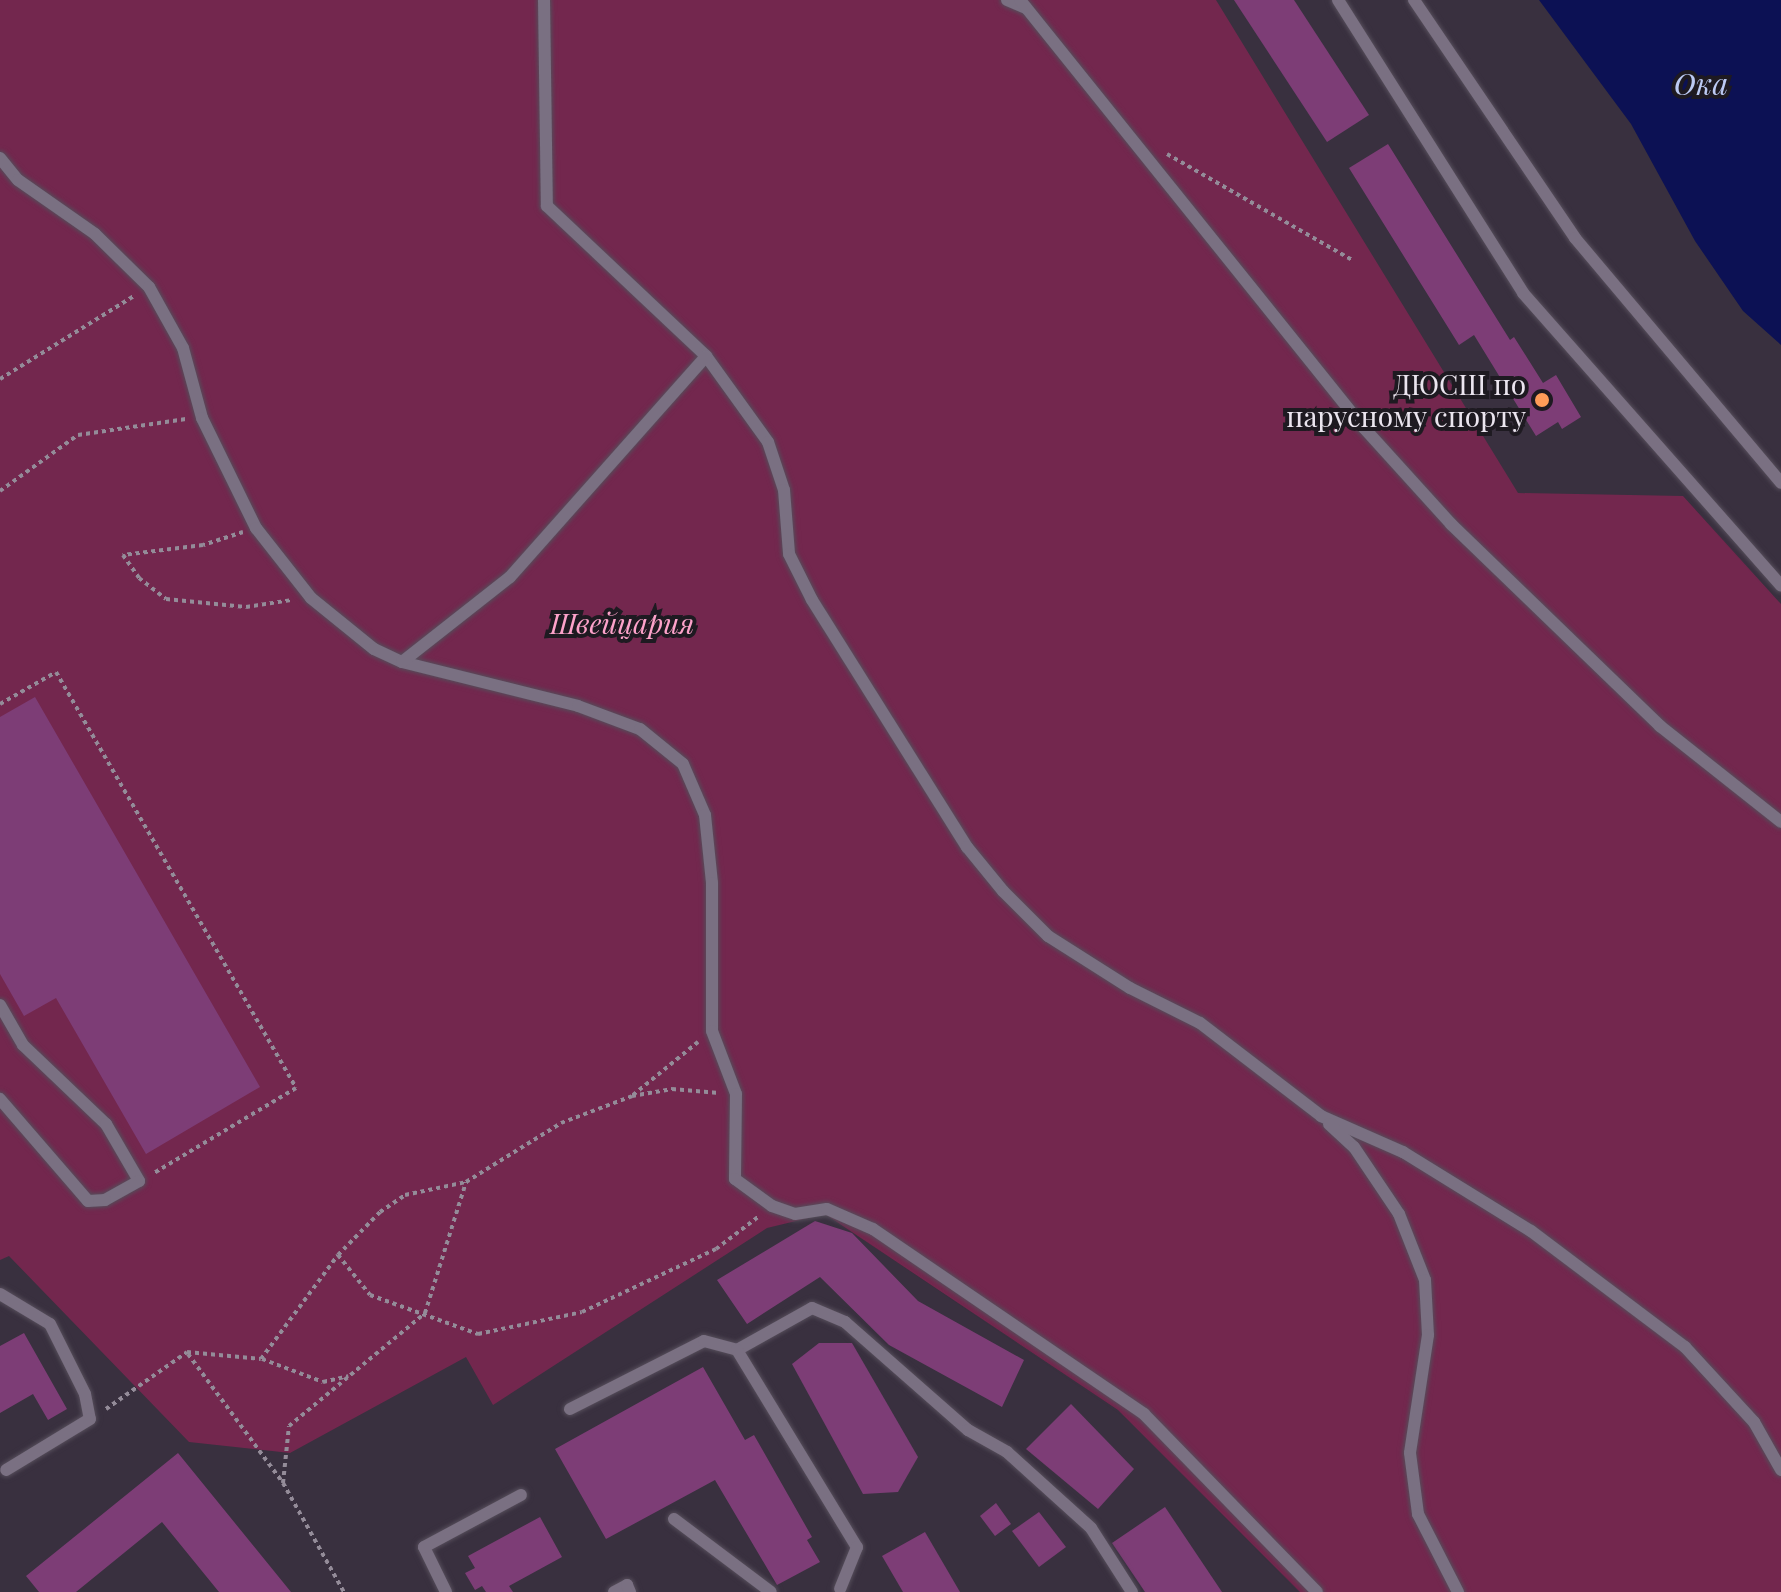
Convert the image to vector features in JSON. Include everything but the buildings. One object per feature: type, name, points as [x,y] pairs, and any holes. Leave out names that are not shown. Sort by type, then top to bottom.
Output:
[{"type":"lane","points":[[544,0],[547,206],[706,356],[768,442],[784,490],[789,554],[812,600],[967,847],[1048,936],[1130,988],[1200,1023],[1321,1116],[1354,1147],[1399,1214],[1425,1280],[1428,1335],[1410,1453],[1418,1514],[1458,1592]]},
{"type":"lane","points":[[1007,0],[1023,4],[1364,428],[1451,524],[1660,726],[1781,822]]},
{"type":"lane","points":[[1338,0],[1523,293],[1781,586]]},
{"type":"lane","points":[[1414,0],[1575,238],[1781,483]]},
{"type":"lane","points":[[0,158],[18,180],[95,234],[149,287],[183,348],[202,418],[256,528],[311,598],[374,649],[402,662],[578,706],[640,729],[683,764],[705,815],[712,883],[712,1031],[736,1094],[735,1179],[772,1206],[795,1214],[827,1209],[873,1229],[1144,1414],[1317,1592]]},
{"type":"lane","points":[[402,662],[510,577],[706,356]]},
{"type":"lane","points":[[0,1005],[23,1045],[106,1124],[139,1181],[105,1200],[88,1201],[0,1099]]},
{"type":"lane","points":[[1321,1116],[1403,1152],[1531,1231],[1685,1347],[1754,1422],[1781,1470]]},
{"type":"lane","points":[[0,1294],[50,1324],[85,1394],[90,1419],[6,1470]]},
{"type":"lane","points":[[737,1350],[812,1308],[845,1322],[968,1430],[1007,1452],[1091,1528],[1132,1592]]},
{"type":"lane","points":[[570,1409],[704,1341],[737,1350],[857,1547],[837,1591]]},
{"type":"lane","points":[[446,1592],[424,1547],[521,1495]]},
{"type":"lane","points":[[674,1519],[771,1592]]},
{"type":"lane","points":[[614,1592],[627,1585],[630,1592]]},
{"type":"path","points":[[1164,152],[1354,261]]},
{"type":"path","points":[[0,379],[149,287]]},
{"type":"path","points":[[0,491],[78,435],[130,423],[202,418]]},
{"type":"path","points":[[256,528],[203,545],[123,555],[139,578],[166,599],[246,607],[311,598]]},
{"type":"path","points":[[0,704],[56,672],[296,1088],[139,1181]]},
{"type":"path","points":[[632,1096],[712,1031]]},
{"type":"path","points":[[261,1359],[338,1255],[405,1195],[466,1182],[561,1123],[632,1096],[672,1089],[736,1094]]},
{"type":"path","points":[[283,1483],[289,1426],[425,1313],[466,1182]]},
{"type":"path","points":[[338,1255],[370,1295],[478,1334],[582,1312],[716,1249],[772,1206]]},
{"type":"path","points":[[90,1419],[187,1352],[261,1359],[323,1382],[350,1375]]},
{"type":"path","points":[[187,1352],[283,1483],[344,1592]]},
{"type":"green space","name":"Швейцария","points":[[0,0],[1216,0],[1518,493],[1683,496],[1781,604],[1781,1592],[1300,1592],[1118,1410],[825,1214],[767,1228],[493,1405],[466,1357],[290,1453],[189,1442],[9,1256],[0,1260]]},
{"type":"water","name":"Ока","points":[[1539,0],[1781,0],[1781,345],[1743,311],[1695,241],[1631,124]]},
{"type":"place","name":"ДЮСШ по парусному спорту","points":[[1542,400]]}]
